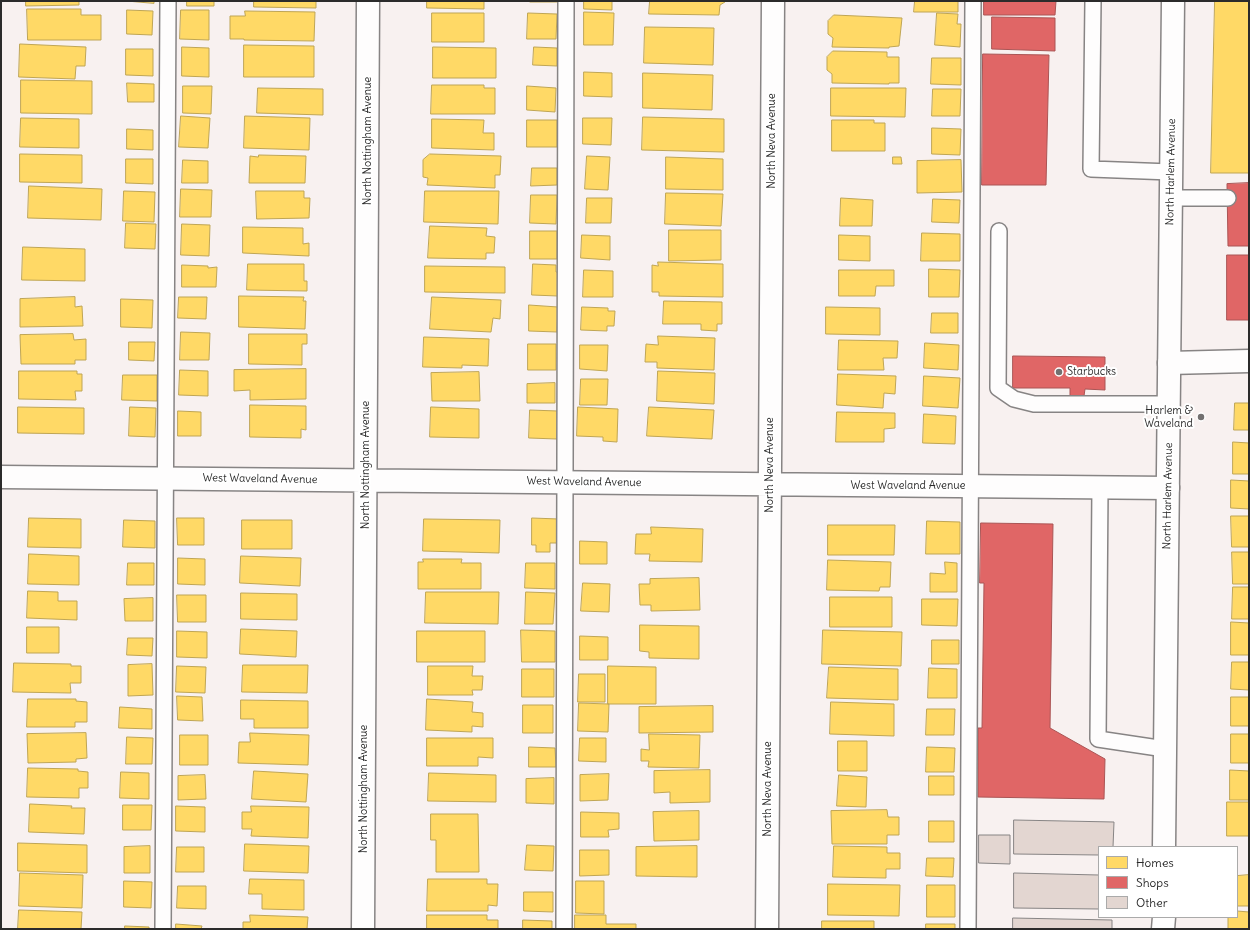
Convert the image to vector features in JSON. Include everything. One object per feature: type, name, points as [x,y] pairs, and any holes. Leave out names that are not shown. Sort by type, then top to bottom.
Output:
[{"type":"street","name":"North Nottingham Avenue","points":[[363,929],[368,1]]},
{"type":"street","name":"North Neva Avenue","points":[[767,929],[773,1]]},
{"type":"street","name":"North Harlem Avenue","points":[[1164,846],[1173,1]]},
{"type":"street","points":[[1169,363],[1249,362]]},
{"type":"street","name":"West Waveland Avenue","points":[[1,477],[1168,488]]},
{"type":"street","points":[[1164,918],[1164,929]]},
{"type":"lane","points":[[164,929],[168,1]]},
{"type":"lane","points":[[564,929],[566,1]]},
{"type":"lane","points":[[968,929],[973,1]]},
{"type":"lane","points":[[1093,1],[1091,169],[1171,172]]},
{"type":"lane","points":[[1171,198],[1228,198]]},
{"type":"lane","points":[[999,231],[998,388],[1014,399],[1034,404],[1169,404]]},
{"type":"lane","points":[[1100,487],[1098,739],[1165,749]]},
{"type":"building: Homes","points":[[26,1],[79,1],[79,5],[26,6]]},
{"type":"building: Homes","points":[[127,1],[154,1],[154,3]]},
{"type":"building: Homes","points":[[187,1],[214,1],[214,6],[187,6]]},
{"type":"building: Homes","points":[[254,1],[316,1],[316,8],[254,7]]},
{"type":"building: Homes","points":[[427,1],[484,1],[484,9],[427,8]]},
{"type":"building: Homes","points":[[559,1],[559,2],[530,2]]},
{"type":"building: Homes","points":[[584,1],[612,1],[612,10],[584,9]]},
{"type":"building: Homes","points":[[650,1],[725,2],[720,5],[719,15],[649,14]]},
{"type":"building: Homes","points":[[915,1],[958,1],[958,12],[914,12]]},
{"type":"building: Homes","points":[[1215,1],[1249,1],[1249,173],[1211,173]]},
{"type":"building: Homes","points":[[27,9],[81,9],[81,15],[101,15],[101,40],[28,40]]},
{"type":"building: Homes","points":[[127,10],[153,11],[152,35],[127,34]]},
{"type":"building: Homes","points":[[181,10],[209,10],[209,40],[180,39]]},
{"type":"building: Homes","points":[[245,11],[315,12],[314,41],[230,39],[230,16],[245,16]]},
{"type":"building: Homes","points":[[584,12],[614,13],[613,45],[584,45]]},
{"type":"building: Homes","points":[[432,13],[484,13],[484,42],[432,42]]},
{"type":"building: Homes","points":[[528,13],[557,14],[556,39],[527,39]]},
{"type":"building: Homes","points":[[937,13],[958,14],[957,24],[961,24],[960,47],[935,45]]},
{"type":"building: Homes","points":[[834,15],[902,18],[899,46],[889,48],[832,47],[833,38],[828,34],[828,21]]},
{"type":"building: Homes","points":[[645,27],[714,28],[713,65],[644,63]]},
{"type":"building: Homes","points":[[20,44],[86,47],[85,66],[76,66],[75,79],[19,77]]},
{"type":"building: Homes","points":[[244,45],[314,46],[314,77],[244,77]]},
{"type":"building: Homes","points":[[182,47],[209,48],[209,77],[182,76]]},
{"type":"building: Homes","points":[[433,47],[496,48],[496,78],[433,78]]},
{"type":"building: Homes","points":[[534,47],[557,48],[557,66],[533,65]]},
{"type":"building: Homes","points":[[126,49],[153,49],[153,76],[126,75]]},
{"type":"building: Homes","points":[[833,51],[887,52],[887,57],[899,57],[899,83],[832,83],[832,74],[827,70],[827,57]]},
{"type":"building: Homes","points":[[932,58],[961,58],[961,85],[931,84]]},
{"type":"building: Homes","points":[[584,72],[612,73],[612,97],[584,96]]},
{"type":"building: Homes","points":[[643,73],[713,75],[712,110],[643,108]]},
{"type":"building: Homes","points":[[21,80],[92,81],[92,114],[21,113]]},
{"type":"building: Homes","points":[[127,83],[154,84],[154,102],[128,102]]},
{"type":"building: Homes","points":[[432,85],[484,85],[484,88],[495,88],[495,114],[431,114]]},
{"type":"building: Homes","points":[[183,86],[212,86],[211,114],[183,113]]},
{"type":"building: Homes","points":[[527,86],[556,88],[555,112],[527,110]]},
{"type":"building: Homes","points":[[258,88],[323,89],[323,115],[257,113]]},
{"type":"building: Homes","points":[[831,88],[906,88],[905,117],[831,116]]},
{"type":"building: Homes","points":[[933,89],[961,89],[960,116],[932,116]]},
{"type":"building: Homes","points":[[181,116],[210,118],[208,148],[179,147]]},
{"type":"building: Homes","points":[[245,116],[310,118],[309,150],[244,148]]},
{"type":"building: Homes","points":[[643,117],[724,119],[724,152],[642,150]]},
{"type":"building: Homes","points":[[21,118],[79,119],[79,148],[20,147]]},
{"type":"building: Homes","points":[[583,118],[612,118],[611,145],[583,144]]},
{"type":"building: Homes","points":[[432,119],[484,120],[483,133],[494,133],[494,150],[432,148]]},
{"type":"building: Homes","points":[[527,120],[557,120],[557,147],[527,147]]},
{"type":"building: Homes","points":[[832,120],[874,120],[874,123],[885,123],[885,151],[832,151]]},
{"type":"building: Homes","points":[[932,128],[961,129],[960,155],[932,154]]},
{"type":"building: Homes","points":[[127,129],[153,130],[153,150],[127,149]]},
{"type":"building: Homes","points":[[20,154],[82,155],[82,183],[20,182]]},
{"type":"building: Homes","points":[[430,154],[501,156],[500,175],[495,175],[495,188],[427,185],[428,178],[423,177],[423,160]]},
{"type":"building: Homes","points":[[259,155],[306,156],[305,183],[249,183],[250,156],[258,157]]},
{"type":"building: Homes","points":[[587,156],[610,157],[608,190],[585,189]]},
{"type":"building: Homes","points":[[666,157],[723,159],[723,190],[666,189]]},
{"type":"building: Homes","points":[[893,157],[901,157],[902,164],[893,164]]},
{"type":"building: Homes","points":[[126,159],[153,159],[153,184],[126,183]]},
{"type":"building: Homes","points":[[183,160],[208,161],[208,183],[182,183]]},
{"type":"building: Homes","points":[[961,160],[962,192],[917,193],[917,161]]},
{"type":"building: Homes","points":[[532,168],[557,168],[557,185],[531,186]]},
{"type":"building: Homes","points":[[29,186],[102,189],[101,220],[28,218]]},
{"type":"building: Homes","points":[[181,189],[212,190],[211,217],[180,217]]},
{"type":"building: Homes","points":[[124,191],[155,192],[154,222],[123,221]]},
{"type":"building: Homes","points":[[256,191],[304,191],[304,198],[310,198],[309,218],[257,219]]},
{"type":"building: Homes","points":[[425,191],[499,191],[498,224],[424,222]]},
{"type":"building: Homes","points":[[666,193],[723,194],[721,226],[665,224]]},
{"type":"building: Homes","points":[[531,195],[557,195],[556,224],[530,223]]},
{"type":"building: Homes","points":[[587,198],[612,198],[611,223],[586,223]]},
{"type":"building: Homes","points":[[841,198],[873,200],[872,226],[840,226]]},
{"type":"building: Homes","points":[[933,199],[960,200],[959,223],[932,222]]},
{"type":"building: Homes","points":[[126,223],[156,224],[155,249],[125,248]]},
{"type":"building: Homes","points":[[182,224],[210,225],[209,256],[181,255]]},
{"type":"building: Homes","points":[[430,226],[487,228],[486,236],[495,237],[494,253],[486,253],[486,259],[428,258]]},
{"type":"building: Homes","points":[[243,227],[303,228],[303,244],[309,243],[309,256],[243,253]]},
{"type":"building: Homes","points":[[669,230],[721,230],[721,260],[669,261]]},
{"type":"building: Homes","points":[[530,231],[557,231],[557,259],[530,259]]},
{"type":"building: Homes","points":[[922,233],[960,234],[960,261],[921,261]]},
{"type":"building: Homes","points":[[582,235],[610,236],[610,260],[581,258]]},
{"type":"building: Homes","points":[[839,235],[870,236],[870,261],[839,260]]},
{"type":"building: Homes","points":[[23,247],[85,249],[85,281],[22,280]]},
{"type":"building: Homes","points":[[658,262],[723,264],[723,297],[659,296],[659,292],[652,292],[652,265],[658,266]]},
{"type":"building: Homes","points":[[248,264],[304,264],[304,281],[307,281],[307,291],[247,290]]},
{"type":"building: Homes","points":[[533,264],[556,265],[556,272],[558,272],[558,296],[532,295]]},
{"type":"building: Homes","points":[[182,265],[208,266],[208,268],[217,267],[216,287],[182,287]]},
{"type":"building: Homes","points":[[425,266],[505,267],[505,293],[425,292]]},
{"type":"building: Homes","points":[[929,269],[960,270],[959,297],[929,297]]},
{"type":"building: Homes","points":[[584,270],[613,271],[613,297],[583,297]]},
{"type":"building: Homes","points":[[839,270],[894,270],[894,286],[876,286],[875,296],[839,296]]},
{"type":"building: Homes","points":[[239,296],[304,297],[303,301],[306,301],[305,329],[239,327]]},
{"type":"building: Homes","points":[[75,297],[75,307],[82,306],[83,326],[20,327],[20,299]]},
{"type":"building: Homes","points":[[179,297],[207,297],[206,319],[178,318]]},
{"type":"building: Homes","points":[[432,297],[501,300],[500,319],[493,318],[491,332],[430,329]]},
{"type":"building: Homes","points":[[121,299],[153,300],[152,328],[121,327]]},
{"type":"building: Homes","points":[[664,301],[722,302],[722,324],[717,324],[717,331],[701,330],[701,324],[663,324]]},
{"type":"building: Homes","points":[[529,305],[558,307],[557,332],[529,331]]},
{"type":"building: Homes","points":[[582,307],[608,308],[608,311],[615,311],[614,326],[607,326],[607,331],[581,330]]},
{"type":"building: Homes","points":[[826,307],[880,308],[880,335],[826,334]]},
{"type":"building: Homes","points":[[932,313],[958,313],[958,333],[931,333]]},
{"type":"building: Homes","points":[[181,332],[210,333],[209,360],[180,360]]},
{"type":"building: Homes","points":[[73,334],[74,340],[86,339],[86,360],[75,360],[75,364],[21,364],[20,335]]},
{"type":"building: Homes","points":[[249,334],[307,334],[307,344],[302,344],[302,365],[249,364]]},
{"type":"building: Homes","points":[[658,336],[715,338],[714,370],[657,368],[657,362],[645,362],[646,344],[658,345]]},
{"type":"building: Homes","points":[[424,337],[489,339],[488,366],[462,365],[462,368],[423,367]]},
{"type":"building: Homes","points":[[839,340],[898,341],[897,358],[883,358],[884,370],[838,370]]},
{"type":"building: Homes","points":[[129,342],[155,342],[154,361],[129,360]]},
{"type":"building: Homes","points":[[925,343],[959,345],[958,370],[924,368]]},
{"type":"building: Homes","points":[[528,344],[556,344],[556,370],[528,370]]},
{"type":"building: Homes","points":[[580,345],[608,345],[607,371],[580,369]]},
{"type":"building: Homes","points":[[306,369],[306,399],[250,400],[250,390],[234,391],[234,370]]},
{"type":"building: Homes","points":[[180,370],[208,371],[208,396],[179,395]]},
{"type":"building: Homes","points":[[19,371],[77,371],[77,374],[82,374],[82,391],[75,391],[76,400],[19,399]]},
{"type":"building: Homes","points":[[658,371],[715,373],[714,404],[657,401]]},
{"type":"building: Homes","points":[[479,372],[480,401],[432,401],[431,373]]},
{"type":"building: Homes","points":[[838,374],[896,376],[895,394],[884,393],[883,408],[837,405]]},
{"type":"building: Homes","points":[[123,375],[157,375],[157,401],[122,400]]},
{"type":"building: Homes","points":[[924,376],[960,378],[958,408],[923,406]]},
{"type":"building: Homes","points":[[581,379],[608,379],[607,405],[580,405]]},
{"type":"building: Homes","points":[[555,383],[555,403],[527,403],[527,384]]},
{"type":"building: Homes","points":[[1235,403],[1249,403],[1249,430],[1234,430]]},
{"type":"building: Homes","points":[[250,405],[306,406],[306,430],[301,429],[301,438],[250,437]]},
{"type":"building: Homes","points":[[18,407],[84,408],[84,434],[18,433]]},
{"type":"building: Homes","points":[[130,407],[156,408],[155,437],[129,436]]},
{"type":"building: Homes","points":[[431,407],[479,409],[479,438],[430,437]]},
{"type":"building: Homes","points":[[578,407],[618,409],[617,442],[603,441],[603,437],[577,436]]},
{"type":"building: Homes","points":[[649,407],[714,410],[712,439],[647,436]]},
{"type":"building: Homes","points":[[530,410],[558,411],[557,439],[529,438]]},
{"type":"building: Homes","points":[[178,411],[201,412],[201,436],[178,436]]},
{"type":"building: Homes","points":[[837,412],[895,413],[895,428],[884,429],[884,442],[836,442]]},
{"type":"building: Homes","points":[[924,414],[956,416],[955,444],[923,443]]},
{"type":"building: Homes","points":[[1233,442],[1249,443],[1249,474],[1233,474]]},
{"type":"building: Homes","points":[[1231,480],[1249,481],[1249,509],[1231,508]]},
{"type":"building: Homes","points":[[1231,516],[1249,516],[1249,547],[1232,547]]},
{"type":"building: Homes","points":[[29,518],[81,519],[81,548],[28,547]]},
{"type":"building: Homes","points":[[177,518],[204,518],[204,545],[178,545]]},
{"type":"building: Homes","points":[[532,518],[559,519],[558,543],[550,543],[550,552],[536,552],[536,545],[532,545]]},
{"type":"building: Homes","points":[[424,519],[500,520],[499,553],[423,551]]},
{"type":"building: Homes","points":[[124,520],[155,521],[155,548],[123,547]]},
{"type":"building: Homes","points":[[242,520],[292,520],[292,549],[242,549]]},
{"type":"building: Homes","points":[[927,521],[960,522],[960,554],[926,554]]},
{"type":"building: Homes","points":[[828,525],[895,525],[894,555],[828,555]]},
{"type":"building: Homes","points":[[651,527],[703,529],[702,562],[649,561],[650,554],[635,554],[636,534],[651,534]]},
{"type":"building: Homes","points":[[580,541],[607,542],[607,564],[580,564]]},
{"type":"building: Homes","points":[[1232,552],[1249,552],[1249,584],[1233,584]]},
{"type":"building: Homes","points":[[29,554],[79,556],[79,585],[28,584]]},
{"type":"building: Homes","points":[[241,556],[301,558],[300,586],[240,583]]},
{"type":"building: Homes","points":[[178,558],[205,559],[205,585],[178,584]]},
{"type":"building: Homes","points":[[423,559],[462,559],[461,563],[481,563],[481,589],[418,589],[418,562],[423,562]]},
{"type":"building: Homes","points":[[828,560],[891,562],[890,587],[880,587],[879,591],[827,590]]},
{"type":"building: Homes","points":[[945,562],[957,563],[957,592],[930,592],[930,573],[945,574]]},
{"type":"building: Homes","points":[[128,563],[154,563],[154,585],[127,585]]},
{"type":"building: Homes","points":[[526,563],[555,563],[555,589],[525,588]]},
{"type":"building: Homes","points":[[699,578],[700,610],[651,611],[651,605],[640,605],[639,584],[650,584],[650,579]]},
{"type":"building: Homes","points":[[583,583],[610,584],[609,612],[581,611]]},
{"type":"building: Homes","points":[[1233,587],[1249,587],[1249,619],[1232,619]]},
{"type":"building: Homes","points":[[28,591],[58,592],[58,601],[77,601],[77,620],[27,618]]},
{"type":"building: Homes","points":[[426,592],[499,592],[498,624],[425,623]]},
{"type":"building: Homes","points":[[526,592],[555,593],[553,624],[525,624]]},
{"type":"building: Homes","points":[[241,593],[297,594],[297,620],[241,619]]},
{"type":"building: Homes","points":[[177,595],[206,595],[206,622],[178,622]]},
{"type":"building: Homes","points":[[830,597],[892,597],[892,627],[830,627]]},
{"type":"building: Homes","points":[[153,598],[153,621],[125,621],[124,599]]},
{"type":"building: Homes","points":[[922,599],[958,599],[957,626],[922,625]]},
{"type":"building: Homes","points":[[1231,622],[1249,623],[1249,655],[1231,655]]},
{"type":"building: Homes","points":[[640,625],[699,626],[699,659],[649,658],[649,652],[640,651]]},
{"type":"building: Homes","points":[[27,627],[59,627],[59,653],[27,653]]},
{"type":"building: Homes","points":[[241,629],[297,631],[296,657],[240,654]]},
{"type":"building: Homes","points":[[521,630],[555,631],[555,662],[522,662]]},
{"type":"building: Homes","points":[[823,630],[902,632],[901,666],[822,664]]},
{"type":"building: Homes","points":[[177,631],[207,632],[207,658],[177,657]]},
{"type":"building: Homes","points":[[417,631],[485,631],[485,662],[417,662]]},
{"type":"building: Homes","points":[[580,636],[608,637],[608,660],[580,660]]},
{"type":"building: Homes","points":[[128,638],[153,638],[152,656],[127,655]]},
{"type":"building: Homes","points":[[932,640],[959,640],[959,664],[932,664]]},
{"type":"building: Homes","points":[[1232,662],[1249,662],[1249,690],[1231,689]]},
{"type":"building: Homes","points":[[14,663],[71,664],[71,666],[81,666],[81,683],[70,683],[71,693],[13,692]]},
{"type":"building: Homes","points":[[152,664],[153,695],[128,696],[128,665]]},
{"type":"building: Homes","points":[[243,665],[308,665],[307,693],[242,692]]},
{"type":"building: Homes","points":[[177,666],[206,667],[205,693],[176,692]]},
{"type":"building: Homes","points":[[428,666],[473,666],[472,676],[483,676],[482,690],[472,690],[473,695],[428,695]]},
{"type":"building: Homes","points":[[608,666],[656,667],[656,704],[608,704]]},
{"type":"building: Homes","points":[[829,667],[898,669],[898,700],[827,698]]},
{"type":"building: Homes","points":[[929,668],[957,669],[957,698],[928,698]]},
{"type":"building: Homes","points":[[522,669],[554,669],[554,697],[522,697]]},
{"type":"building: Homes","points":[[579,674],[605,674],[605,702],[578,702]]},
{"type":"building: Homes","points":[[177,696],[202,697],[203,721],[178,720]]},
{"type":"building: Homes","points":[[1231,697],[1249,697],[1249,726],[1231,726]]},
{"type":"building: Homes","points":[[28,699],[76,699],[76,701],[87,702],[87,722],[75,722],[75,727],[27,727]]},
{"type":"building: Homes","points":[[427,699],[473,702],[472,712],[483,713],[483,727],[472,726],[472,732],[426,730]]},
{"type":"building: Homes","points":[[241,700],[308,701],[308,728],[254,728],[254,719],[241,719]]},
{"type":"building: Homes","points":[[831,702],[894,704],[894,736],[830,734]]},
{"type":"building: Homes","points":[[579,703],[609,704],[608,732],[578,731]]},
{"type":"building: Homes","points":[[523,705],[553,705],[553,733],[523,733]]},
{"type":"building: Homes","points":[[713,706],[713,732],[639,733],[639,707]]},
{"type":"building: Homes","points":[[120,707],[152,709],[152,729],[119,728]]},
{"type":"building: Homes","points":[[927,709],[955,709],[954,735],[926,735]]},
{"type":"building: Homes","points":[[86,733],[87,758],[76,759],[76,762],[28,763],[27,734]]},
{"type":"building: Homes","points":[[250,733],[309,735],[308,765],[238,763],[239,742],[250,742]]},
{"type":"building: Homes","points":[[649,734],[700,735],[699,768],[648,767],[649,761],[641,761],[641,749],[649,750]]},
{"type":"building: Homes","points":[[1231,734],[1249,734],[1249,763],[1231,763]]},
{"type":"building: Homes","points":[[180,735],[208,735],[208,765],[180,765]]},
{"type":"building: Homes","points":[[127,737],[153,738],[152,764],[126,764]]},
{"type":"building: Homes","points":[[427,738],[493,738],[493,758],[478,757],[478,766],[427,766]]},
{"type":"building: Homes","points":[[580,738],[606,738],[606,762],[579,761]]},
{"type":"building: Homes","points":[[838,741],[867,741],[867,771],[838,771]]},
{"type":"building: Homes","points":[[529,747],[555,748],[556,767],[529,767]]},
{"type":"building: Homes","points":[[927,747],[955,748],[954,772],[926,772]]},
{"type":"building: Homes","points":[[28,768],[78,769],[78,771],[88,772],[88,788],[79,788],[79,798],[27,797]]},
{"type":"building: Homes","points":[[710,770],[710,802],[670,803],[670,792],[654,793],[654,771]]},
{"type":"building: Homes","points":[[1230,770],[1249,771],[1249,800],[1230,800]]},
{"type":"building: Homes","points":[[254,771],[308,774],[306,802],[252,799]]},
{"type":"building: Homes","points":[[121,772],[149,773],[149,799],[120,798]]},
{"type":"building: Homes","points":[[429,773],[496,775],[496,802],[428,801]]},
{"type":"building: Homes","points":[[609,774],[608,800],[580,801],[580,775]]},
{"type":"building: Homes","points":[[205,775],[206,799],[178,800],[178,776]]},
{"type":"building: Homes","points":[[839,775],[867,777],[866,807],[837,806]]},
{"type":"building: Homes","points":[[929,776],[954,776],[954,795],[929,795]]},
{"type":"building: Homes","points":[[554,778],[554,804],[526,803],[526,779]]},
{"type":"building: Homes","points":[[1227,802],[1249,802],[1249,836],[1227,836]]},
{"type":"building: Homes","points":[[30,804],[85,808],[84,834],[29,832]]},
{"type":"building: Homes","points":[[123,805],[152,805],[151,830],[123,830]]},
{"type":"building: Homes","points":[[176,806],[205,807],[205,832],[176,831]]},
{"type":"building: Homes","points":[[251,806],[309,807],[308,838],[251,836],[252,829],[242,829],[242,812],[251,812]]},
{"type":"building: Homes","points":[[887,810],[888,817],[899,817],[899,835],[887,835],[887,844],[832,844],[831,811]]},
{"type":"building: Homes","points":[[699,811],[699,840],[654,841],[653,812]]},
{"type":"building: Homes","points":[[581,812],[619,813],[619,829],[608,830],[609,837],[581,837]]},
{"type":"building: Homes","points":[[431,814],[478,814],[479,872],[436,872],[436,840],[431,840]]},
{"type":"building: Homes","points":[[929,821],[954,821],[954,842],[929,842]]},
{"type":"building: Homes","points":[[18,843],[87,845],[87,873],[18,871]]},
{"type":"building: Homes","points":[[245,844],[309,846],[308,873],[244,871]]},
{"type":"building: Homes","points":[[527,845],[554,846],[553,871],[525,870]]},
{"type":"building: Homes","points":[[150,846],[150,873],[124,873],[124,847]]},
{"type":"building: Homes","points":[[697,846],[697,877],[636,876],[636,847]]},
{"type":"building: Homes","points":[[834,846],[887,847],[887,853],[900,853],[900,869],[886,869],[886,878],[833,877]]},
{"type":"building: Homes","points":[[177,847],[204,847],[204,872],[176,872]]},
{"type":"building: Homes","points":[[580,850],[609,850],[609,875],[580,876]]},
{"type":"building: Homes","points":[[927,858],[954,858],[953,877],[926,876]]},
{"type":"building: Homes","points":[[20,873],[83,875],[82,908],[19,906]]},
{"type":"building: Homes","points":[[1249,875],[1249,906],[1238,906],[1238,876]]},
{"type":"building: Homes","points":[[250,879],[304,880],[304,910],[262,909],[262,894],[249,894]]},
{"type":"building: Homes","points":[[428,879],[487,879],[487,884],[498,884],[497,906],[488,905],[488,911],[427,911]]},
{"type":"building: Homes","points":[[124,881],[152,882],[151,908],[124,907]]},
{"type":"building: Homes","points":[[576,881],[604,881],[604,914],[576,913]]},
{"type":"building: Homes","points":[[828,884],[900,885],[899,916],[828,915]]},
{"type":"building: Homes","points":[[927,885],[955,885],[955,917],[927,917]]},
{"type":"building: Homes","points":[[178,886],[206,886],[206,909],[177,908]]},
{"type":"building: Homes","points":[[524,892],[553,892],[553,912],[524,911]]},
{"type":"building: Homes","points":[[19,910],[82,912],[81,929],[18,929]]},
{"type":"building: Homes","points":[[1238,911],[1249,912],[1249,929],[1228,929],[1228,918],[1238,918]]},
{"type":"building: Homes","points":[[250,915],[308,917],[307,929],[243,929],[243,922],[250,922]]},
{"type":"building: Homes","points":[[427,915],[487,915],[487,920],[498,920],[498,929],[427,929]]},
{"type":"building: Homes","points":[[575,915],[606,915],[606,924],[636,924],[636,929],[575,929]]},
{"type":"building: Homes","points":[[523,920],[552,921],[552,929],[523,929]]},
{"type":"building: Homes","points":[[822,921],[874,921],[874,929],[822,929]]},
{"type":"building: Homes","points":[[176,924],[202,926],[201,929],[176,929]]},
{"type":"building: Homes","points":[[926,924],[955,924],[955,929],[926,929]]},
{"type":"building: Homes","points":[[125,926],[149,927],[149,929],[125,929]]},
{"type":"building: Shops","points":[[984,1],[1056,1],[1055,15],[984,15]]},
{"type":"building: Shops","points":[[992,17],[1055,18],[1055,51],[992,49]]},
{"type":"building: Shops","points":[[983,54],[1049,55],[1046,185],[982,185]]},
{"type":"building: Shops","points":[[1249,183],[1249,246],[1228,246],[1227,184]]},
{"type":"building: Shops","points":[[1227,255],[1249,255],[1249,320],[1227,320]]},
{"type":"building: Shops","name":"Starbucks","points":[[1013,356],[1105,357],[1105,390],[1085,389],[1084,396],[1070,396],[1070,388],[1013,388]]},
{"type":"building: Shops","points":[[981,523],[1053,524],[1050,728],[1105,759],[1104,799],[978,797],[978,728],[982,728],[984,583],[980,583]]},
{"type":"building: Other","points":[[1014,820],[1114,822],[1113,846],[1098,846],[1098,855],[1014,854]]},
{"type":"building: Other","points":[[979,835],[1010,835],[1010,864],[979,863]]},
{"type":"building: Other","points":[[1014,873],[1098,875],[1098,909],[1014,908]]},
{"type":"building: Other","points":[[1013,918],[1112,920],[1112,929],[1013,929]]},
{"type":"place","name":"Starbucks","points":[[1059,372]]},
{"type":"place","name":"Harlem & Waveland","points":[[1201,417]]}]
